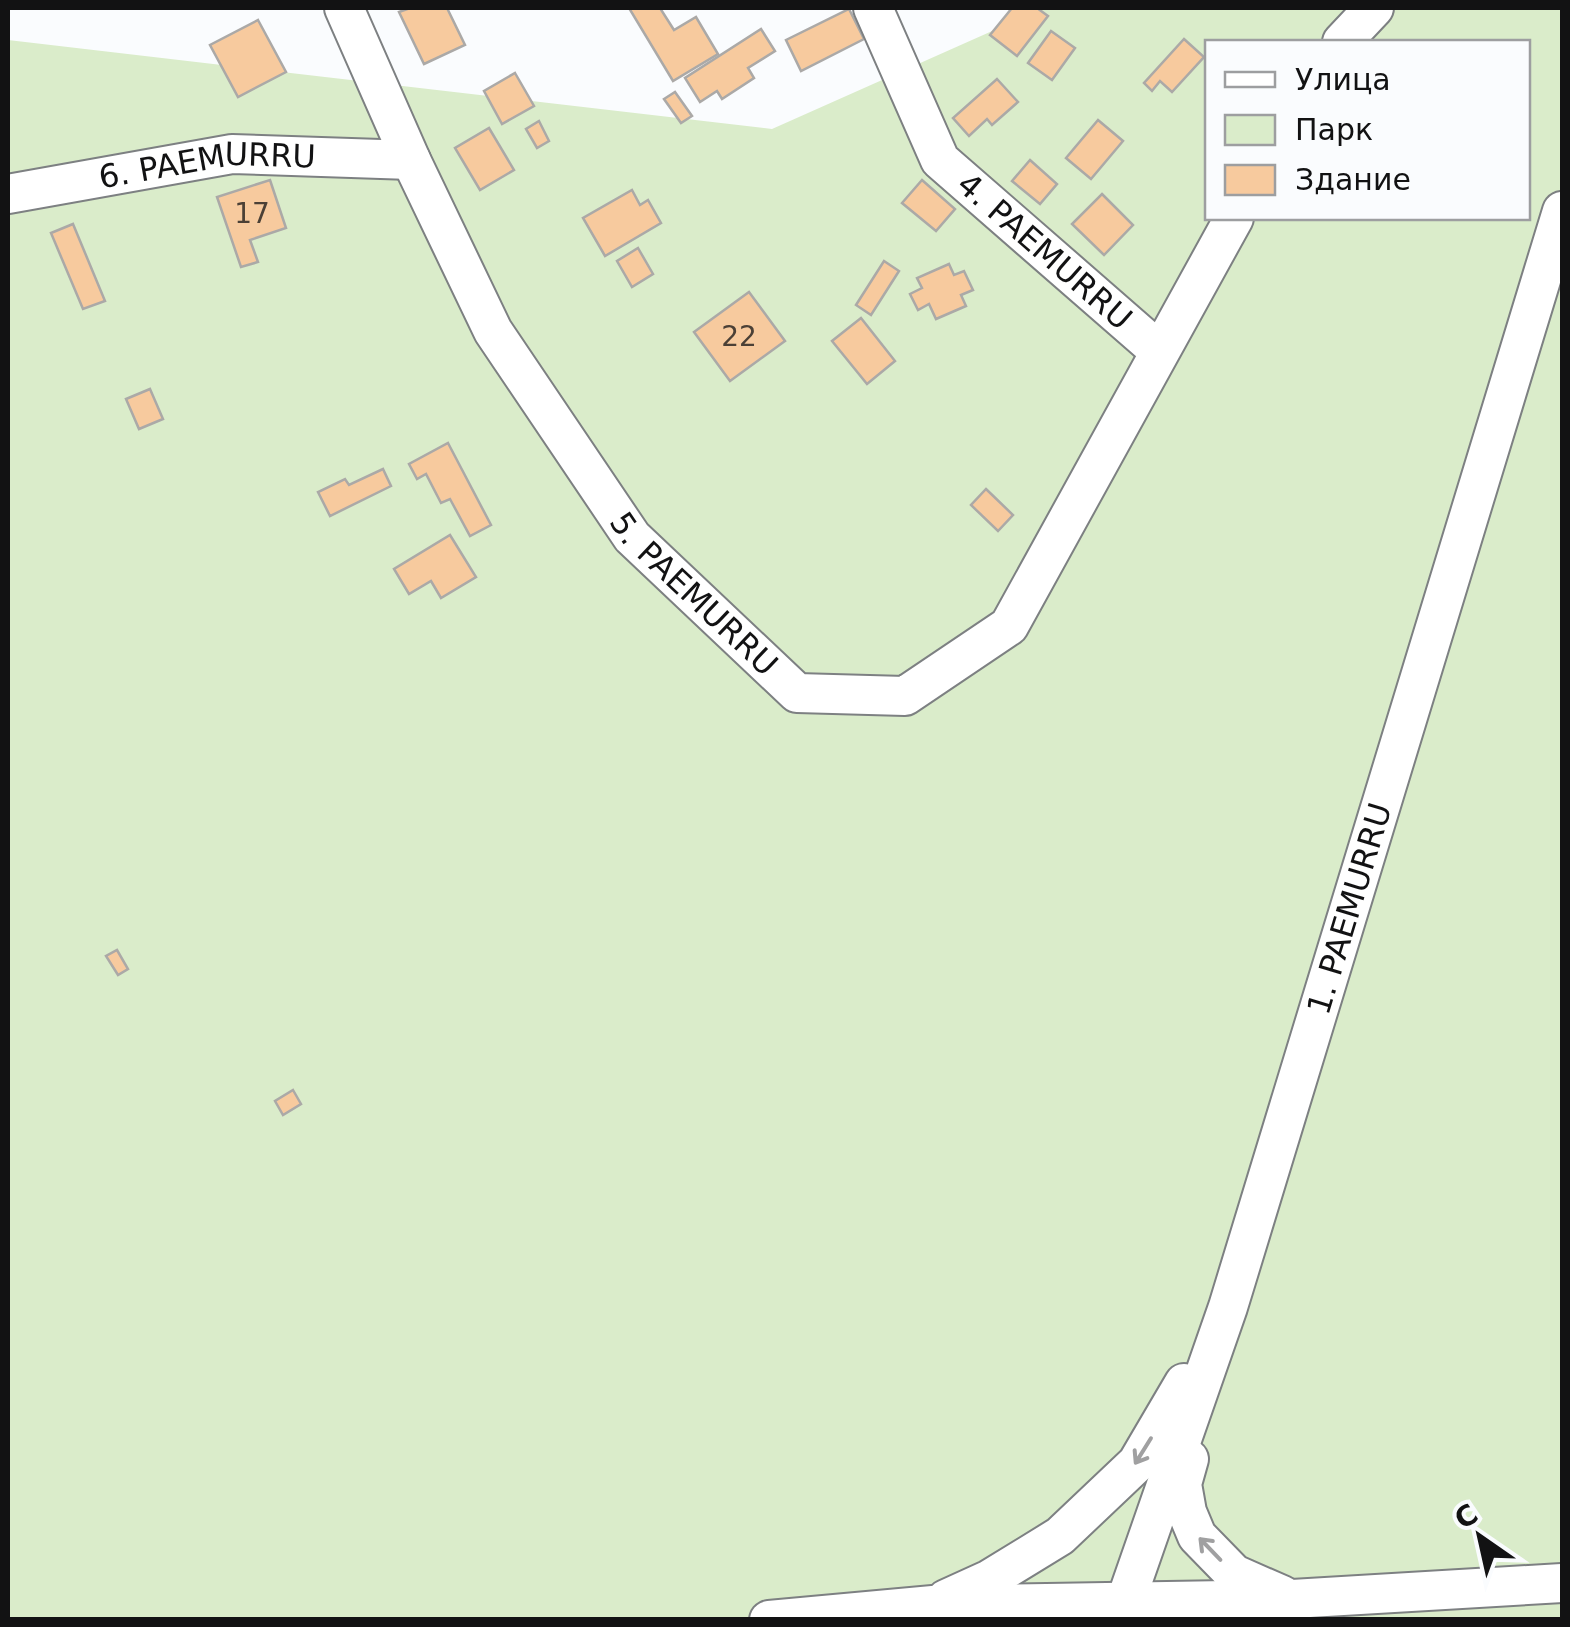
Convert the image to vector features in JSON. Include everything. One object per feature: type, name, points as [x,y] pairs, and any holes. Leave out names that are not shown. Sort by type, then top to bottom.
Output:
[{"type":"street","name":"5. PAEMURRU","points":[[344,8],[493,331],[632,537],[796,693],[906,696],[1008,626],[1160,351]]},
{"type":"street","name":"4. PAEMURRU","points":[[873,8],[940,160],[1160,351],[1233,220]]},
{"type":"street","points":[[1344,40],[1374,8]]},
{"type":"street","name":"6. PAEMURRU","points":[[8,194],[232,154],[411,160]]},
{"type":"street","name":"1. PAEMURRU","points":[[1124,1603],[1228,1307],[1562,211]]},
{"type":"street","points":[[1228,1307],[1182,1484],[1187,1512],[1197,1536],[1234,1574],[1292,1599]]},
{"type":"street","points":[[933,1605],[990,1579],[1060,1536],[1137,1463],[1228,1307]]},
{"type":"street","points":[[769,1620],[933,1605],[1292,1599],[1562,1583]]},
{"type":"green space","points":[[1044,8],[1562,8],[1562,1619],[8,1620],[8,40],[772,129]]},
{"type":"building","points":[[410,8],[447,8],[465,45],[424,64],[399,12]]},
{"type":"building","points":[[629,8],[660,8],[674,30],[696,17],[718,54],[673,81]]},
{"type":"building","points":[[1012,8],[1037,8],[1048,16],[1017,56],[990,35]]},
{"type":"building","points":[[849,9],[864,39],[801,71],[786,40]]},
{"type":"building","points":[[258,20],[286,72],[238,97],[210,45]]},
{"type":"building","points":[[761,29],[775,51],[748,68],[754,78],[722,99],[717,91],[700,102],[685,78]]},
{"type":"building","points":[[1051,31],[1075,48],[1052,80],[1028,63]]},
{"type":"building","points":[[1184,39],[1204,57],[1172,92],[1160,81],[1152,91],[1144,83]]},
{"type":"building","points":[[515,73],[534,106],[502,124],[484,91]]},
{"type":"building","points":[[997,79],[1018,102],[992,125],[987,119],[969,136],[953,118]]},
{"type":"building","points":[[675,92],[692,116],[681,123],[664,99]]},
{"type":"building","points":[[1098,120],[1123,141],[1091,179],[1066,158]]},
{"type":"building","points":[[539,121],[549,141],[537,148],[526,129]]},
{"type":"building","points":[[489,128],[514,170],[480,190],[455,148]]},
{"type":"building","points":[[1030,160],[1057,184],[1040,204],[1012,181]]},
{"type":"building","points":[[270,180],[286,228],[250,240],[258,262],[241,267],[217,197]]},
{"type":"building","points":[[922,180],[955,209],[936,231],[902,203]]},
{"type":"building","points":[[632,190],[640,205],[648,200],[661,223],[605,256],[583,218]]},
{"type":"building","points":[[1102,194],[1133,225],[1104,255],[1072,224]]},
{"type":"building","points":[[73,224],[105,301],[83,309],[51,233]]},
{"type":"building","points":[[638,248],[653,274],[632,287],[617,261]]},
{"type":"building","points":[[884,261],[899,271],[871,315],[856,305]]},
{"type":"building","points":[[949,264],[954,275],[964,271],[973,290],[961,295],[966,306],[936,319],[929,304],[918,310],[910,294],[922,288],[917,278]]},
{"type":"building","points":[[749,292],[785,341],[730,381],[694,332]]},
{"type":"building","points":[[861,318],[895,361],[867,384],[832,341]]},
{"type":"building","points":[[150,389],[163,419],[139,429],[126,399]]},
{"type":"building","points":[[448,443],[491,525],[470,536],[450,499],[441,503],[426,474],[417,479],[409,464]]},
{"type":"building","points":[[383,469],[391,486],[330,516],[318,492],[345,479],[349,485]]},
{"type":"building","points":[[986,489],[1013,515],[998,531],[971,505]]},
{"type":"building","points":[[450,535],[476,577],[441,598],[431,581],[409,594],[394,569]]},
{"type":"building","points":[[117,950],[128,969],[118,975],[106,956]]},
{"type":"building","points":[[293,1090],[301,1104],[283,1115],[275,1101]]}]
